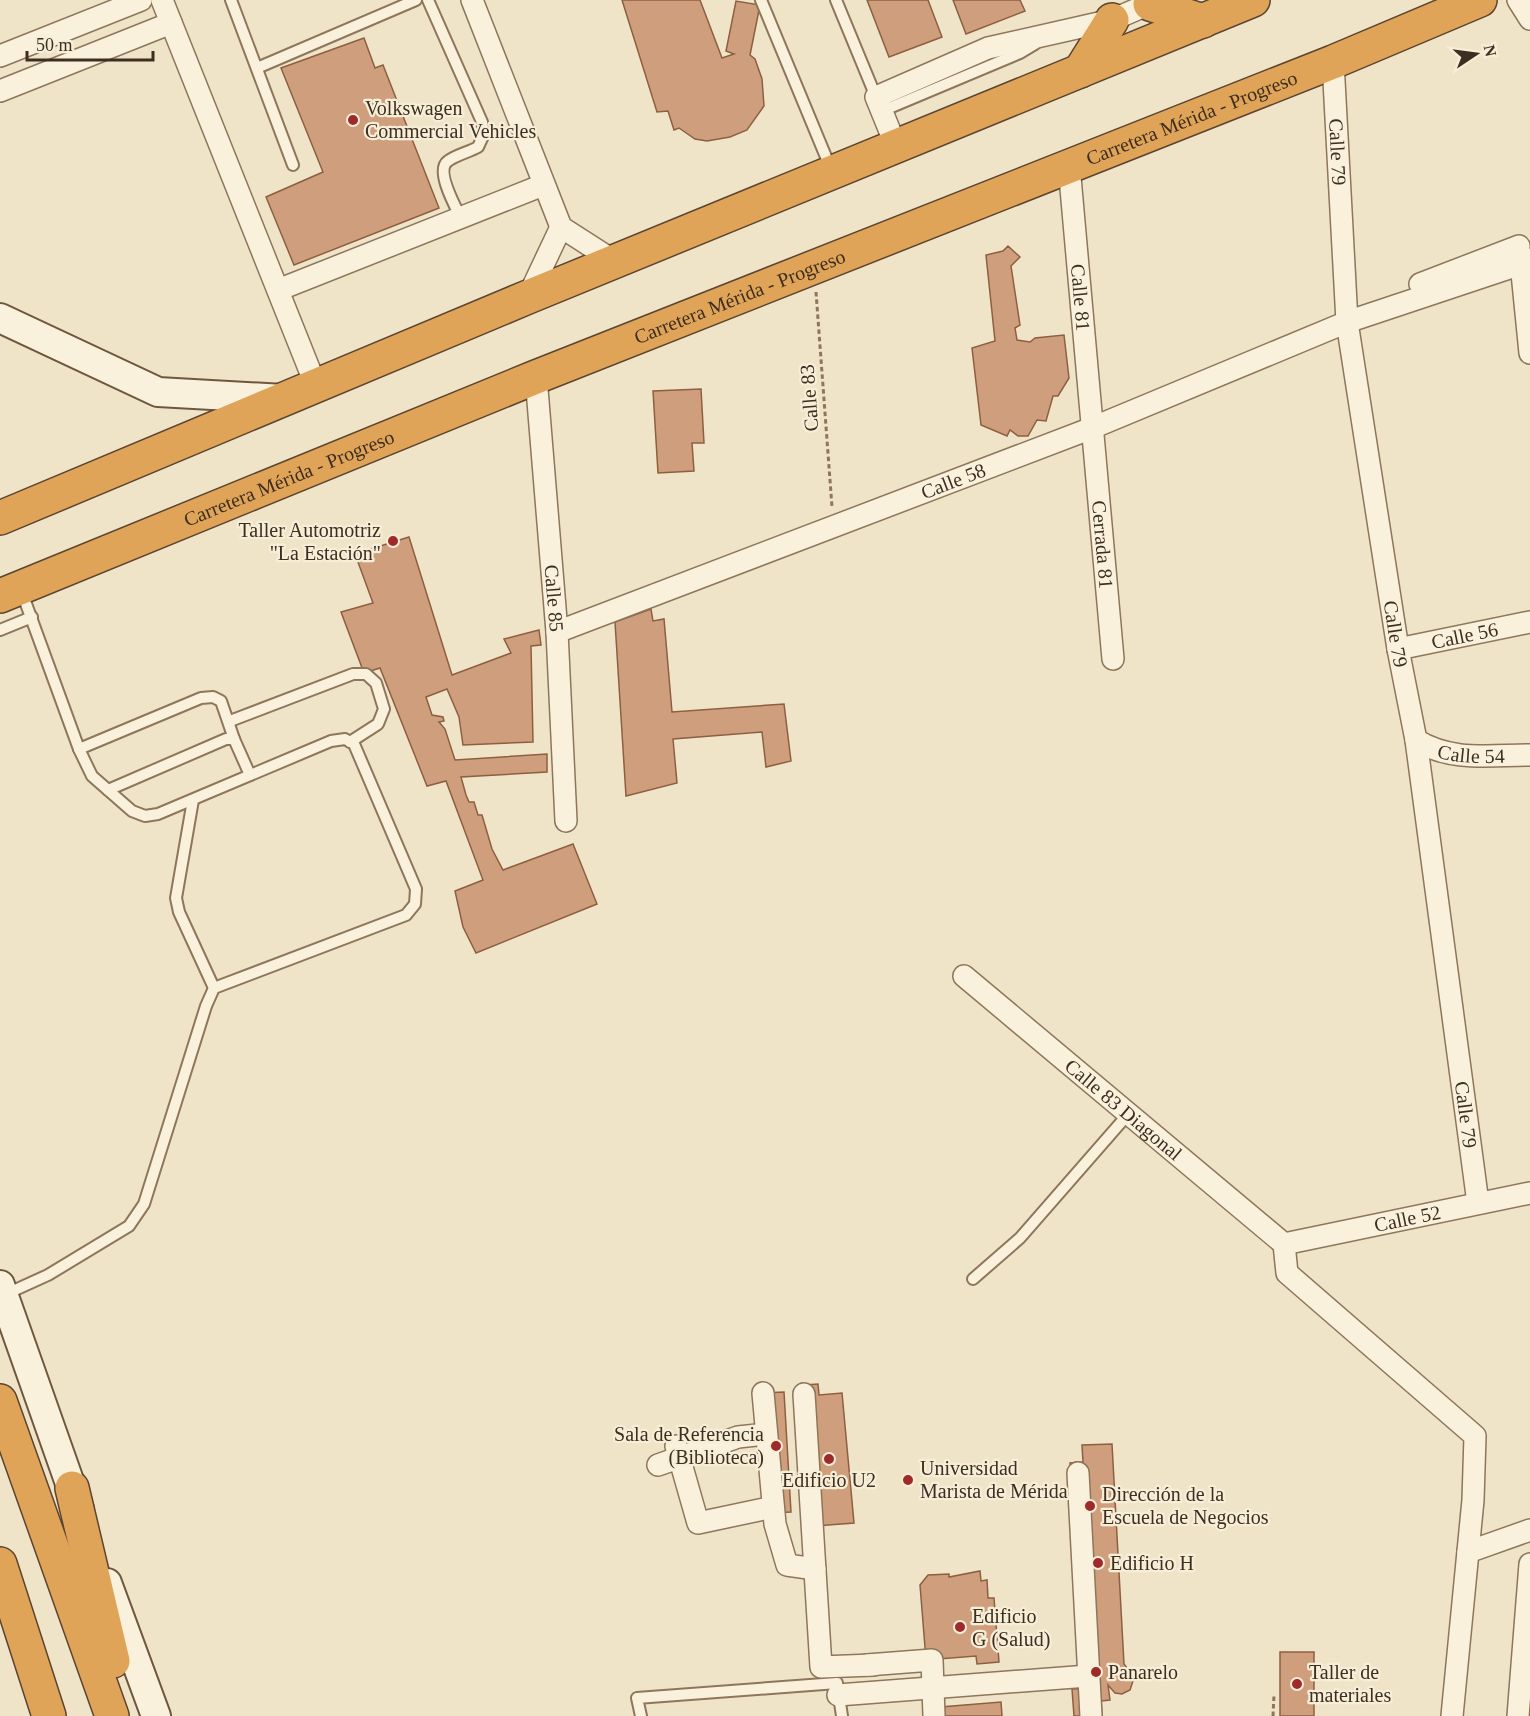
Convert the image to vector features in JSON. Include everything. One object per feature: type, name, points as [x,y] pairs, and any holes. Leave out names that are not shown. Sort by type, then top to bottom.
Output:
[{"type":"highway","points":[[0,518],[614,261],[1253,0]]},
{"type":"highway","name":"Carretera Mérida - Progreso","points":[[13,599],[536,377],[1333,62],[1480,0]]},
{"type":"highway","points":[[1154,2],[1203,21]]},
{"type":"highway","points":[[1080,71],[1112,20]]},
{"type":"highway","points":[[0,1401],[112,1716]]},
{"type":"highway","points":[[72,1488],[118,1683],[123,1716]]},
{"type":"highway","points":[[0,1564],[49,1716]]},
{"type":"main road","points":[[0,318],[158,392],[284,399]]},
{"type":"main road","points":[[2,1290],[156,1716]]},
{"type":"street","points":[[0,56],[141,0]]},
{"type":"street","points":[[162,0],[316,386]]},
{"type":"street","points":[[472,0],[561,227],[614,261]]},
{"type":"street","points":[[1518,0],[1530,20]]},
{"type":"street","points":[[896,146],[879,104],[988,48],[1112,20],[1154,2]]},
{"type":"street","points":[[0,92],[171,23]]},
{"type":"street","name":"Calle 79","points":[[1333,62],[1347,317],[1398,649],[1416,740],[1478,1203]]},
{"type":"street","name":"Calle 81","points":[[1069,166],[1092,428]]},
{"type":"street","points":[[278,290],[543,185]]},
{"type":"street","points":[[528,297],[561,227]]},
{"type":"street","points":[[1523,251],[1530,353]]},
{"type":"street","name":"Calle 58","points":[[557,632],[1092,428],[1347,317],[1523,251]]},
{"type":"street","name":"Calle 85","points":[[536,377],[557,632],[566,821]]},
{"type":"street","name":"Cerrada 81","points":[[1092,428],[1113,659]]},
{"type":"street","name":"Calle 56","points":[[1398,649],[1530,622]]},
{"type":"street","name":"Calle 54","points":[[1416,740],[1434,751],[1453,756],[1530,755]]},
{"type":"street","name":"Calle 83 Diagonal","points":[[964,976],[1130,1112],[1284,1244]]},
{"type":"street","name":"Calle 52","points":[[1284,1244],[1530,1193]]},
{"type":"street","points":[[1284,1244],[1287,1273],[1475,1436],[1468,1552],[1452,1716]]},
{"type":"street","points":[[763,1393],[775,1524],[787,1565],[815,1569]]},
{"type":"street","points":[[804,1394],[821,1667],[932,1660],[934,1716]]},
{"type":"street","points":[[658,1465],[738,1437],[765,1434]]},
{"type":"street","points":[[676,1446],[698,1523],[773,1507]]},
{"type":"street","points":[[1078,1473],[1090,1716]]},
{"type":"street","points":[[1468,1552],[1530,1530]]},
{"type":"street","points":[[1518,1716],[1530,1564]]},
{"type":"street","points":[[838,1695],[1088,1677]]},
{"type":"lane","points":[[231,0],[293,165]]},
{"type":"lane","points":[[258,68],[416,0]]},
{"type":"lane","points":[[428,0],[482,122],[484,134],[478,147],[446,162],[442,168],[461,218]]},
{"type":"lane","points":[[761,0],[832,172]]},
{"type":"lane","points":[[836,0],[879,104]]},
{"type":"lane","points":[[0,630],[13,599]]},
{"type":"lane","points":[[2,1290],[48,1275],[129,1226],[144,1204],[206,1006],[214,988],[406,915],[415,904],[416,889],[354,744],[345,739],[331,741],[158,814],[145,816],[132,811],[92,776],[13,599]]},
{"type":"lane","points":[[230,721],[353,674],[366,674],[376,683],[384,709],[378,724],[350,742]]},
{"type":"lane","points":[[79,749],[201,698],[213,697],[221,701],[250,775]]},
{"type":"lane","points":[[108,790],[226,739],[234,739]]},
{"type":"lane","points":[[193,800],[176,898],[179,912],[214,988]]},
{"type":"lane","points":[[974,1279],[1020,1238],[1130,1112]]},
{"type":"lane","points":[[641,1716],[637,1698],[837,1683],[842,1716]]},
{"type":"path","name":"Calle 83","points":[[815,267],[833,526]]},
{"type":"path","points":[[1273,1716],[1274,1695]]},
{"type":"building","points":[[622,0],[700,0],[722,58],[734,54],[726,51],[736,1],[760,5],[750,55],[755,59],[762,79],[764,106],[747,130],[730,137],[707,141],[695,139],[679,128],[674,130],[668,111],[657,112]]},
{"type":"building","points":[[867,0],[928,0],[942,37],[889,57]]},
{"type":"building","points":[[953,0],[1020,0],[1025,11],[966,34]]},
{"type":"building","name":"Volkswagen Commercial Vehicles","points":[[364,38],[375,68],[383,65],[439,208],[294,265],[266,197],[323,172],[281,68]]},
{"type":"building","points":[[1008,246],[1020,257],[1011,266],[1020,325],[1015,328],[1017,340],[1030,342],[1035,338],[1064,335],[1069,378],[1058,396],[1053,396],[1046,421],[1037,420],[1028,436],[1018,436],[1010,430],[1007,436],[981,425],[972,348],[995,341],[986,255],[1003,251]]},
{"type":"building","points":[[701,389],[704,443],[692,443],[694,471],[658,473],[653,391]]},
{"type":"building","points":[[409,537],[452,675],[511,653],[504,639],[539,630],[541,645],[531,646],[533,742],[463,745],[459,717],[447,689],[426,697],[432,715],[443,717],[444,721],[439,722],[445,729],[455,760],[547,754],[547,772],[461,777],[466,795],[469,802],[474,802],[478,815],[482,815],[492,849],[503,870],[573,844],[597,904],[476,953],[463,927],[455,891],[483,880],[446,781],[427,786],[380,668],[364,673],[341,612],[373,603],[355,554]]},
{"type":"building","points":[[651,609],[653,621],[664,619],[672,712],[784,704],[791,761],[766,767],[762,732],[673,739],[677,783],[626,796],[615,622]]},
{"type":"building","name":"Edificio U2","points":[[818,1384],[819,1395],[842,1393],[854,1523],[816,1526],[804,1385]]},
{"type":"building","points":[[784,1392],[791,1512],[770,1513],[763,1393]]},
{"type":"building","name":"Edificio H","points":[[1112,1444],[1124,1664],[1133,1676],[1133,1681],[1130,1690],[1122,1694],[1115,1693],[1108,1685],[1110,1700],[1101,1701],[1102,1716],[1074,1716],[1072,1689],[1088,1688],[1070,1463],[1083,1462],[1082,1445]]},
{"type":"building","name":"Edificio G (Salud)","points":[[980,1571],[981,1581],[987,1580],[988,1598],[994,1598],[999,1662],[977,1664],[976,1656],[926,1660],[920,1585],[928,1575],[949,1574],[949,1577]]},
{"type":"building","name":"Taller de materiales","points":[[1280,1652],[1314,1652],[1314,1716],[1280,1716]]},
{"type":"building","points":[[1001,1702],[1002,1716],[927,1716],[940,1707]]},
{"type":"place","name":"Volkswagen Commercial Vehicles","points":[[353,120]]},
{"type":"place","name":"Taller Automotriz \"La Estación\"","points":[[393,541]]},
{"type":"place","name":"Sala de Referencia (Biblioteca)","points":[[776,1446]]},
{"type":"place","name":"Edificio U2","points":[[829,1459]]},
{"type":"place","name":"Universidad Marista de Mérida","points":[[908,1480]]},
{"type":"place","name":"Dirección de la Escuela de Negocios","points":[[1090,1506]]},
{"type":"place","name":"Edificio H","points":[[1098,1563]]},
{"type":"place","name":"Edificio G (Salud)","points":[[960,1627]]},
{"type":"place","name":"Panarelo","points":[[1096,1672]]},
{"type":"place","name":"Taller de materiales","points":[[1297,1684]]}]
